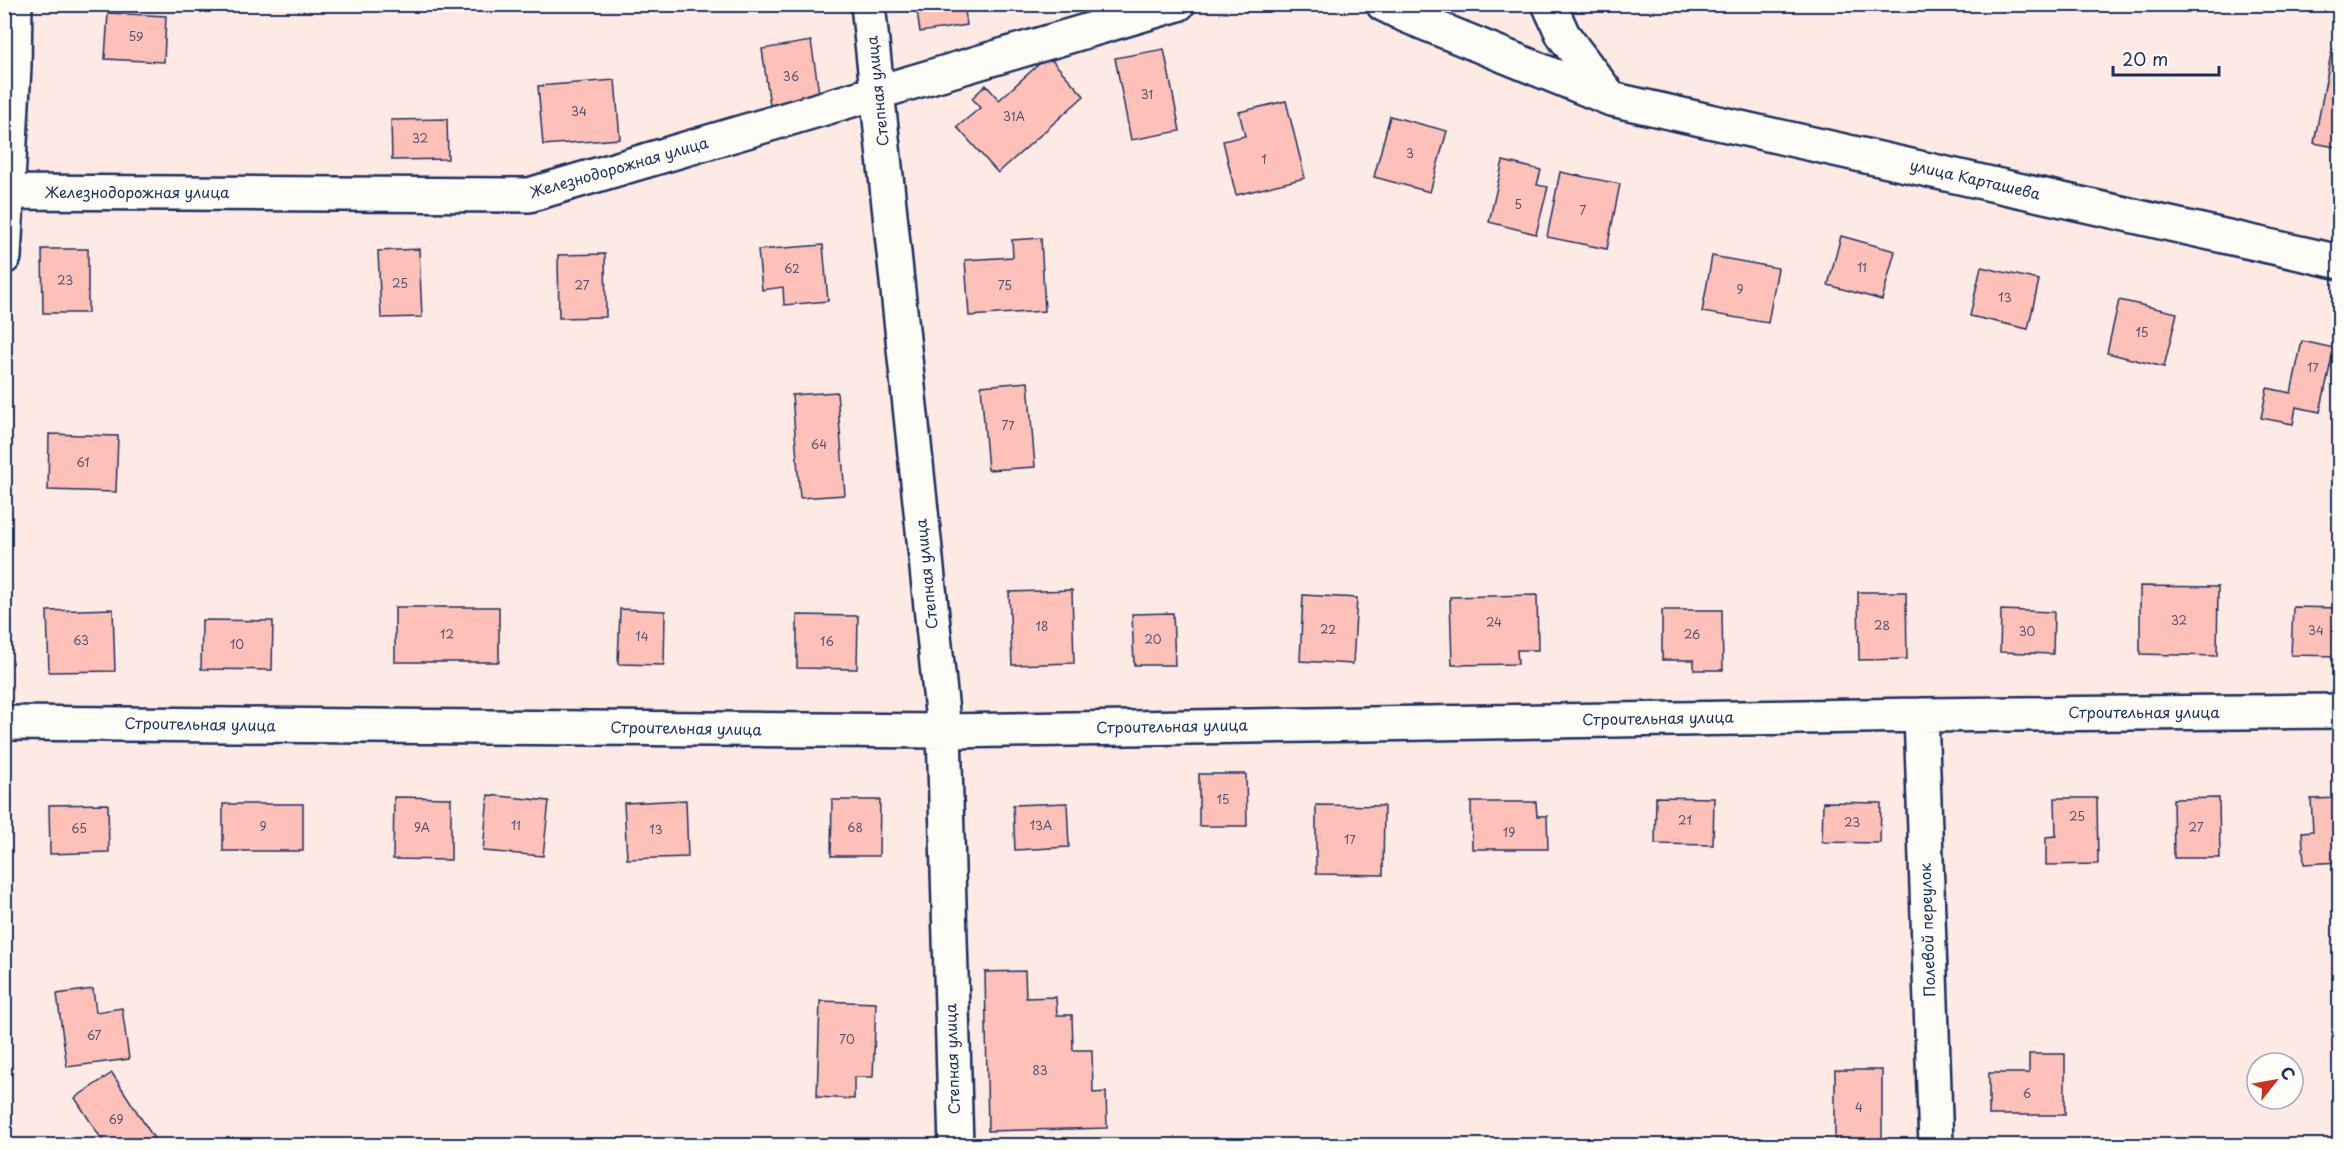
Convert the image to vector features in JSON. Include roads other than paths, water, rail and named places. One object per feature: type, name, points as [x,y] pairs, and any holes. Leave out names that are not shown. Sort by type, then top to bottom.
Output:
[{"type":"street","points":[[4,257],[15,4]]},
{"type":"street","name":"Степная улица","points":[[868,4],[944,731],[956,1146]]},
{"type":"street","name":"Железнодорожная улица","points":[[6,192],[529,195],[1178,4]]},
{"type":"street","name":"улица Карташева","points":[[1383,4],[1407,16],[1611,99],[2340,262]]},
{"type":"street","points":[[1549,4],[1563,35],[1611,99]]},
{"type":"street","name":"Строительная улица","points":[[4,723],[944,731],[1921,715],[2340,711]]},
{"type":"street","name":"Полевой переулок","points":[[1921,715],[1936,1146]]}]
